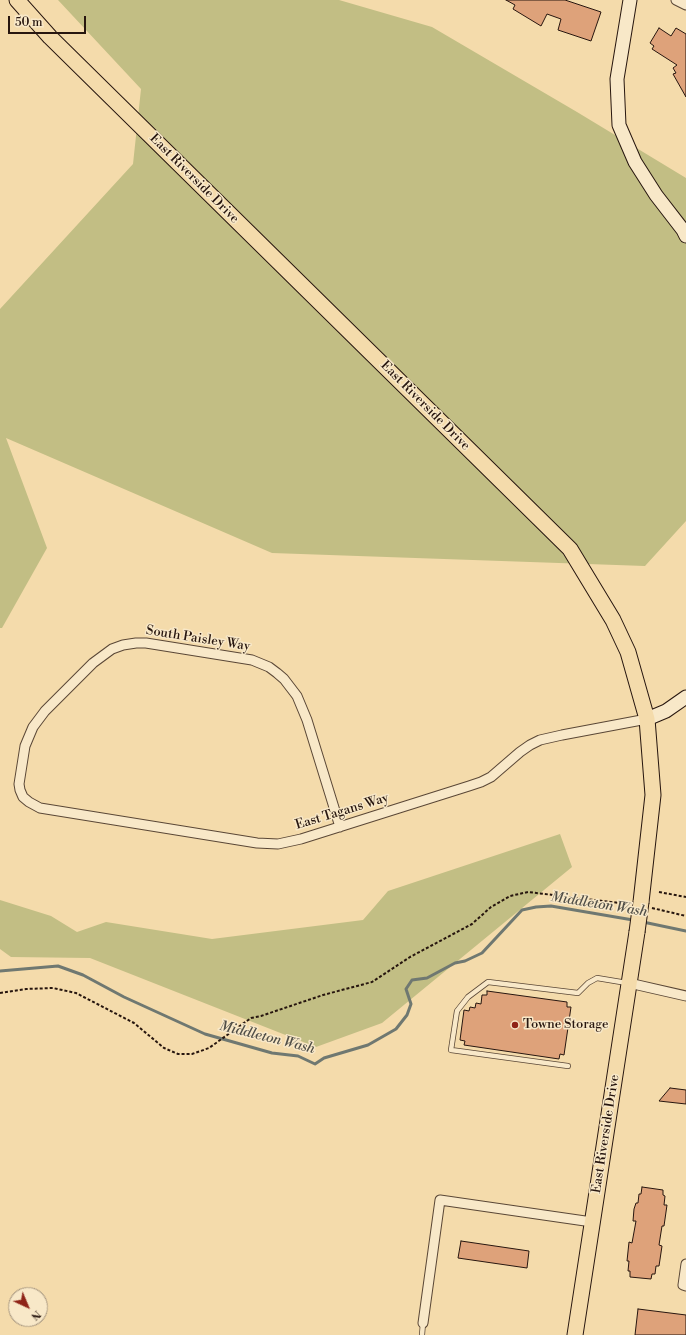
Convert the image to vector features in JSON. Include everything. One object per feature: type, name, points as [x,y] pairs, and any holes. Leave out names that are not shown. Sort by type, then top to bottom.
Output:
[{"type":"main road","name":"East Riverside Drive","points":[[17,0],[56,42],[570,548],[613,620],[628,652],[647,719],[653,795],[637,932],[574,1335]]},
{"type":"main road","points":[[630,0],[617,78],[619,125],[635,162],[656,195],[686,236]]},
{"type":"main road","points":[[647,719],[666,711],[686,697]]},
{"type":"street","points":[[676,0],[686,5]]},
{"type":"street","name":"South Paisley Way","points":[[28,802],[23,797],[19,784],[25,746],[38,720],[102,655],[123,645],[146,643],[252,660],[269,667],[284,679],[297,696],[302,707],[340,826]]},
{"type":"street","name":"East Tagans Way","points":[[28,802],[40,808],[268,844],[289,842],[481,782],[491,777],[520,752],[540,740],[562,734],[647,719]]},
{"type":"street","points":[[629,983],[686,996]]},
{"type":"street","points":[[423,1323],[440,1200],[592,1222]]},
{"type":"street","points":[[686,1264],[683,1285],[686,1286]]},
{"type":"lane","points":[[568,1066],[452,1050],[457,1011],[468,997],[488,982],[578,994],[588,983],[596,978],[629,983]]},
{"type":"lane","points":[[422,1335],[423,1323]]},
{"type":"path","points":[[0,993],[26,989],[53,988],[76,993],[134,1023],[164,1048],[178,1054],[192,1054],[209,1048],[251,1018],[323,995],[372,982],[410,957],[472,924],[491,907],[510,896],[528,892],[640,904],[686,916]]},
{"type":"path","points":[[659,892],[686,897]]},
{"type":"shaded area","points":[[58,0],[339,0],[432,27],[686,178],[686,521],[645,566],[272,553],[6,438],[47,548],[2,628],[0,628],[0,309],[133,164],[141,89]]},
{"type":"shaded area","points":[[560,834],[572,867],[382,1023],[316,1047],[90,958],[11,957],[0,949],[0,900],[51,916],[77,932],[106,922],[212,939],[363,920],[388,891]]},
{"type":"building","points":[[506,0],[565,0],[601,12],[591,41],[558,30],[561,19],[547,14],[541,26],[513,9],[515,5]]},
{"type":"building","points":[[659,28],[671,36],[676,28],[686,34],[686,97],[673,74],[676,73],[673,68],[677,65],[652,49],[654,46],[650,43]]},
{"type":"building","name":"Towne Storage","points":[[487,991],[567,1002],[567,1007],[571,1007],[564,1055],[560,1054],[559,1059],[464,1045],[465,1041],[460,1040],[464,1010],[469,1011],[470,1007],[475,1008],[476,1003],[481,1004],[482,995],[487,995]]},
{"type":"building","points":[[670,1088],[686,1090],[686,1104],[659,1101]]},
{"type":"building","points":[[642,1187],[663,1190],[663,1195],[665,1196],[664,1205],[667,1205],[659,1245],[662,1246],[659,1266],[656,1266],[655,1274],[652,1274],[651,1279],[630,1277],[630,1271],[628,1271],[629,1261],[627,1261],[629,1242],[632,1243],[636,1221],[633,1221],[634,1209],[636,1203],[638,1203],[639,1194],[641,1194]]},
{"type":"building","points":[[461,1241],[529,1251],[527,1268],[458,1258]]},
{"type":"building","points":[[638,1309],[686,1315],[686,1335],[635,1335]]},
{"type":"waterway","name":"Middleton Wash","points":[[0,971],[58,966],[83,975],[124,997],[205,1034],[272,1053],[298,1056],[315,1064],[324,1058],[368,1045],[396,1029],[407,1015],[411,1004],[406,989],[412,980],[427,978],[455,963],[465,961],[482,953],[522,910],[551,906],[633,920]]},
{"type":"waterway","name":"Middleton Wash","points":[[643,922],[686,931]]},
{"type":"place","name":"Towne Storage","points":[[515,1025]]}]
